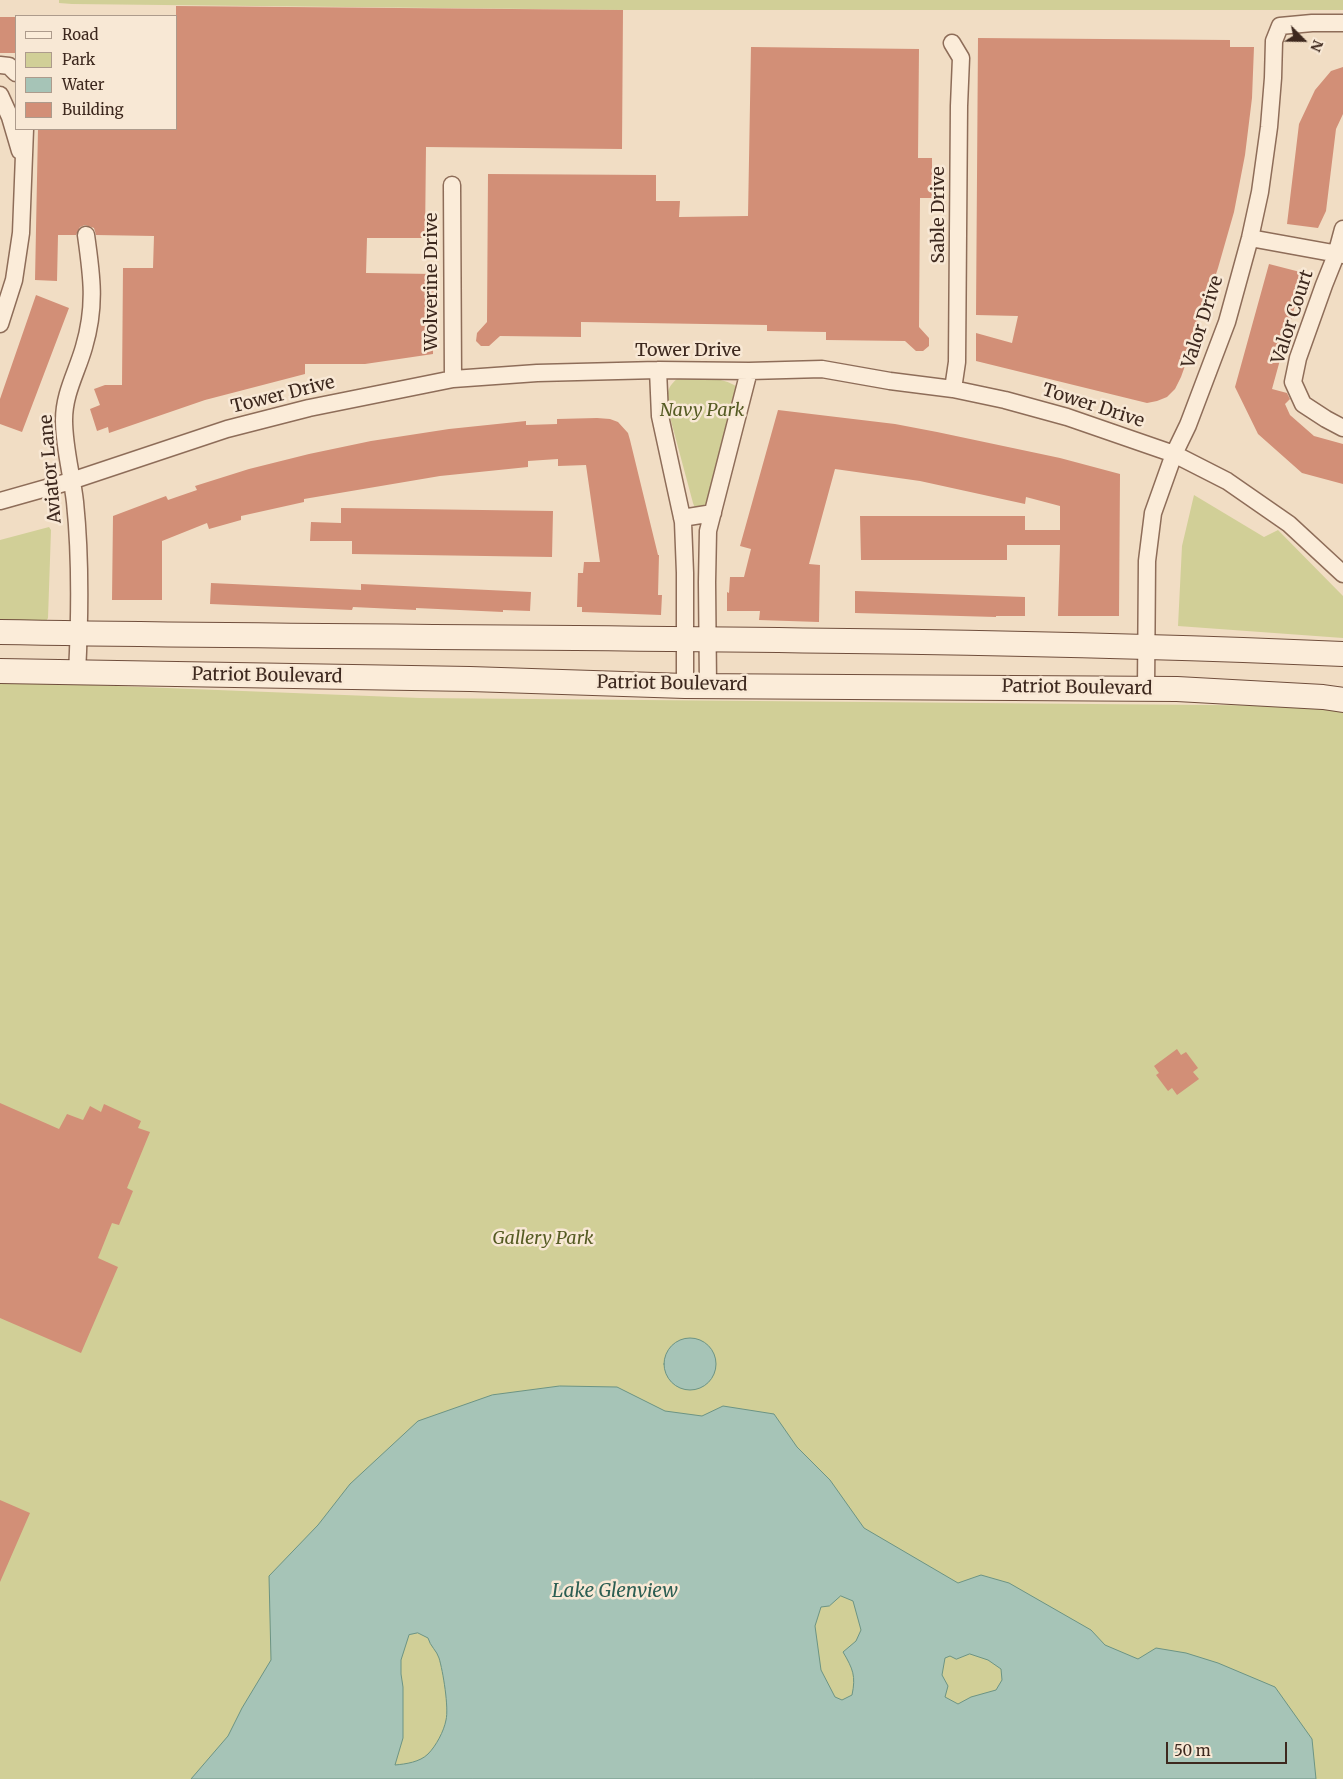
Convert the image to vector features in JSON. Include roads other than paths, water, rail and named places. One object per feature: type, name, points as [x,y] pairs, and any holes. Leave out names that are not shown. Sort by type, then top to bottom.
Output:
[{"type":"main road","points":[[0,632],[1147,646],[1343,654]]},
{"type":"main road","name":"Patriot Boulevard","points":[[0,671],[470,679],[697,686],[1177,689],[1323,697],[1343,700]]},
{"type":"street","name":"Valor Drive","points":[[1146,689],[1146,561],[1153,513],[1174,454],[1188,425],[1227,322],[1250,238],[1260,192],[1269,127],[1274,40],[1280,26],[1343,23]]},
{"type":"street","name":"Sable Drive","points":[[952,43],[961,58],[958,362],[953,389]]},
{"type":"street","points":[[0,65],[9,66],[15,72]]},
{"type":"street","points":[[0,95],[10,117],[23,160]]},
{"type":"street","points":[[0,324],[14,280],[21,232],[25,130]]},
{"type":"street","name":"Wolverine Drive","points":[[452,185],[453,379]]},
{"type":"street","name":"Valor Court","points":[[1343,229],[1340,255],[1298,358],[1293,382],[1303,404],[1343,428]]},
{"type":"street","name":"Aviator Lane","points":[[77,673],[81,607],[75,501],[64,422],[65,401],[84,348],[91,317],[93,284],[86,235]]},
{"type":"street","name":"Valor Court","points":[[1250,238],[1340,255]]},
{"type":"street","name":"Tower Drive","points":[[0,501],[71,481],[227,429],[309,408],[453,379],[537,373],[822,369],[890,381],[953,389],[1005,400],[1067,417],[1174,454],[1227,481],[1289,524],[1343,574]]},
{"type":"street","points":[[658,370],[660,416],[682,518],[685,573],[696,639],[697,686]]},
{"type":"street","points":[[697,686],[696,639],[706,582],[708,531],[749,371]]},
{"type":"street","points":[[682,518],[713,513]]},
{"type":"water","points":[[685,1338],[695,1338],[705,1342],[712,1349],[716,1364],[712,1379],[705,1386],[695,1390],[685,1390],[675,1386],[668,1379],[664,1369],[664,1359],[668,1349],[675,1342]]},
{"type":"water","name":"Lake Glenview","points":[[560,1386],[617,1387],[665,1411],[702,1416],[723,1406],[774,1414],[797,1447],[830,1480],[864,1528],[958,1583],[981,1575],[1009,1583],[1091,1630],[1105,1645],[1138,1659],[1156,1648],[1186,1653],[1218,1663],[1275,1687],[1312,1739],[1316,1779],[191,1779],[228,1736],[242,1708],[271,1660],[269,1576],[318,1525],[350,1484],[418,1421],[492,1395]],"holes":[[[841,1596],[853,1601],[861,1630],[856,1641],[843,1652],[851,1668],[854,1683],[852,1695],[842,1700],[835,1697],[821,1670],[815,1626],[821,1607],[829,1606]],[[418,1633],[428,1638],[438,1655],[445,1689],[447,1714],[442,1733],[434,1747],[425,1757],[417,1761],[395,1765],[403,1738],[401,1660],[409,1635]],[[970,1654],[988,1660],[1001,1669],[1002,1680],[996,1690],[971,1697],[958,1704],[945,1697],[948,1686],[942,1675],[945,1658],[950,1656],[956,1659]]]},
{"type":"park label","name":"Navy Park","points":[[702,411]]},
{"type":"park label","name":"Gallery Park","points":[[543,1239]]}]
